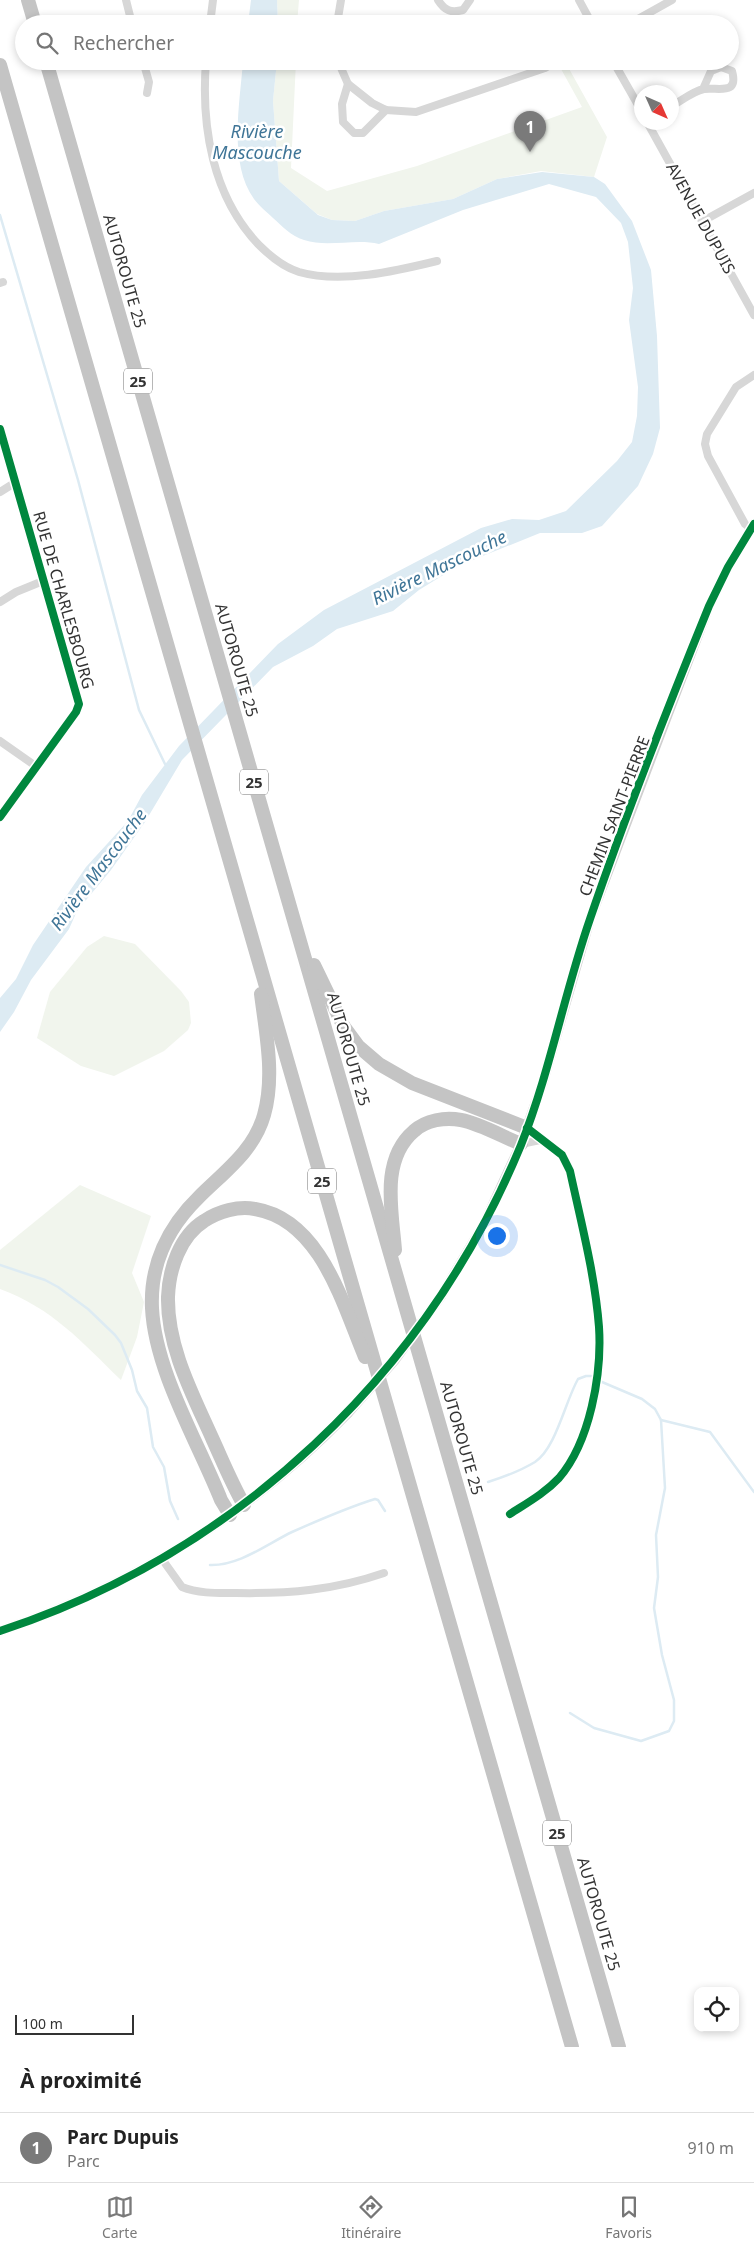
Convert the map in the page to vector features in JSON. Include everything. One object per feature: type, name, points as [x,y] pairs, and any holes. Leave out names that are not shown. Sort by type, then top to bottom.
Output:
[{"type":"highway","points":[[28,0],[32,15]]},
{"type":"highway","name":"25","points":[[0,65],[572,2047]]},
{"type":"highway","name":"AUTOROUTE 25","points":[[49,70],[619,2047]]},
{"type":"highway","points":[[293,916],[336,1013],[348,1034],[365,1052],[379,1064],[403,1079],[527,1128]]},
{"type":"highway","points":[[230,1515],[221,1500],[163,1362],[155,1330],[152,1294],[159,1256],[171,1230],[193,1203],[241,1156],[257,1132],[264,1115],[268,1089],[269,1059],[256,952]]},
{"type":"highway","points":[[397,1278],[391,1186],[394,1160],[406,1139],[424,1124],[449,1119],[473,1124],[521,1144]]},
{"type":"highway","points":[[244,1505],[187,1380],[176,1349],[170,1320],[168,1295],[174,1266],[187,1238],[205,1220],[233,1209],[252,1208],[276,1216],[301,1234],[320,1258],[334,1282],[388,1411]]},
{"type":"street","points":[[126,0],[130,15]]},
{"type":"street","points":[[211,15],[213,0]]},
{"type":"street","points":[[338,15],[341,0]]},
{"type":"street","points":[[438,0],[448,11],[454,12],[463,10],[470,0]]},
{"type":"street","points":[[579,0],[587,15]]},
{"type":"street","points":[[645,15],[672,0]]},
{"type":"street","points":[[146,70],[149,82],[147,94]]},
{"type":"street","points":[[206,70],[208,133],[216,173],[226,198],[239,220],[251,237],[270,256],[286,267],[298,272],[330,276],[388,272],[438,261]]},
{"type":"street","points":[[342,70],[348,84],[372,103],[386,110],[416,112],[538,70]]},
{"type":"street","points":[[618,70],[634,98]]},
{"type":"street","points":[[348,84],[342,104],[343,122],[354,133],[363,133],[386,110]]},
{"type":"street","points":[[679,102],[703,89]]},
{"type":"street","name":"AVENUE DUPUIS","points":[[651,130],[754,315]]},
{"type":"street","points":[[702,221],[754,193]]},
{"type":"street","points":[[752,527],[745,524],[708,456],[705,444],[707,434],[736,386],[754,375]]},
{"type":"street","name":"RUE DE CHARLESBOURG","points":[[0,429],[79,704],[76,712],[0,818]]},
{"type":"street","points":[[0,492],[16,482]]},
{"type":"street","name":"CHEMIN SAINT-PIERRE","points":[[0,1631],[73,1604],[162,1559],[244,1505],[295,1463],[348,1413],[394,1361],[441,1296],[484,1224],[521,1144],[553,1047],[582,943],[614,852],[709,606],[728,567],[752,527]]},
{"type":"street","points":[[0,602],[16,592],[43,581]]},
{"type":"street","points":[[0,740],[36,766]]},
{"type":"street","points":[[510,1514],[553,1484],[573,1456],[588,1418],[598,1358],[599,1335],[596,1308],[570,1171],[562,1156],[527,1128]]},
{"type":"street","points":[[521,1144],[540,1140]]},
{"type":"street","points":[[162,1559],[180,1585],[187,1589],[205,1592],[269,1594],[312,1592],[349,1584],[384,1573]]},
{"type":"shaded area","points":[[277,0],[299,0],[298,15],[278,15]]},
{"type":"shaded area","points":[[276,70],[296,70],[291,168],[327,191],[417,166],[582,107],[562,70],[570,70],[607,137],[594,177],[541,171],[497,179],[453,199],[384,211],[355,221],[332,220],[317,214],[279,181],[273,101]]},
{"type":"shaded area","points":[[104,936],[135,944],[181,991],[189,1002],[191,1023],[188,1030],[164,1051],[114,1076],[81,1066],[37,1038],[50,992],[87,947]]},
{"type":"shaded area","points":[[80,1185],[151,1216],[132,1273],[144,1302],[137,1337],[121,1380],[51,1316],[19,1297],[0,1289],[0,1250]]},
{"type":"water","points":[[251,0],[277,0],[278,15],[249,15]]},
{"type":"water","name":"Rivière Mascouche","points":[[242,70],[276,70],[273,101],[279,181],[318,215],[332,220],[355,221],[384,211],[453,199],[497,179],[542,172],[594,177],[605,184],[632,221],[651,270],[657,336],[660,428],[653,454],[638,486],[602,526],[582,533],[540,533],[458,566],[419,590],[393,611],[337,629],[313,646],[273,667],[182,760],[145,822],[111,870],[77,911],[69,929],[31,980],[14,1012],[0,1032],[0,998],[16,979],[33,945],[86,867],[128,821],[142,795],[179,746],[278,644],[324,610],[481,528],[512,519],[539,520],[566,511],[617,461],[632,442],[637,416],[638,387],[629,320],[633,288],[628,242],[621,223],[596,197],[549,184],[463,210],[379,244],[370,242],[322,243],[304,240],[287,231],[261,207],[246,184],[238,151],[238,114]]},
{"type":"waterway","points":[[0,215],[78,480],[139,710],[165,764]]},
{"type":"waterway","points":[[0,1265],[45,1280],[58,1287],[88,1309],[121,1343],[132,1370],[137,1391],[147,1408],[153,1447],[164,1467],[170,1501],[178,1519]]},
{"type":"waterway","points":[[488,1482],[524,1468],[535,1462],[542,1455],[554,1436],[578,1379],[591,1376]]},
{"type":"waterway","points":[[570,1713],[594,1728],[641,1741],[669,1731],[674,1721],[674,1700],[662,1655],[654,1608],[658,1577],[656,1535],[665,1488],[661,1420],[655,1409],[642,1399],[602,1382]]},
{"type":"waterway","points":[[661,1420],[710,1432],[754,1492]]},
{"type":"waterway","points":[[210,1565],[232,1562],[292,1532],[343,1510],[375,1499],[378,1500],[385,1511]]},
{"type":"cycle path","points":[[0,429],[79,704],[76,712],[0,817]]},
{"type":"cycle path","points":[[0,1631],[87,1597],[168,1554],[244,1504],[314,1445],[377,1379],[433,1307],[481,1229],[521,1145],[540,1089],[581,947],[632,801],[709,606],[728,567],[754,524]]},
{"type":"cycle path","points":[[510,1514],[548,1488],[559,1478],[570,1463],[579,1446],[592,1407],[596,1386],[599,1346],[599,1327],[594,1288],[570,1171],[562,1155],[527,1128]]},
{"type":"place","name":"Parc Dupuis","points":[[530,152]]}]
